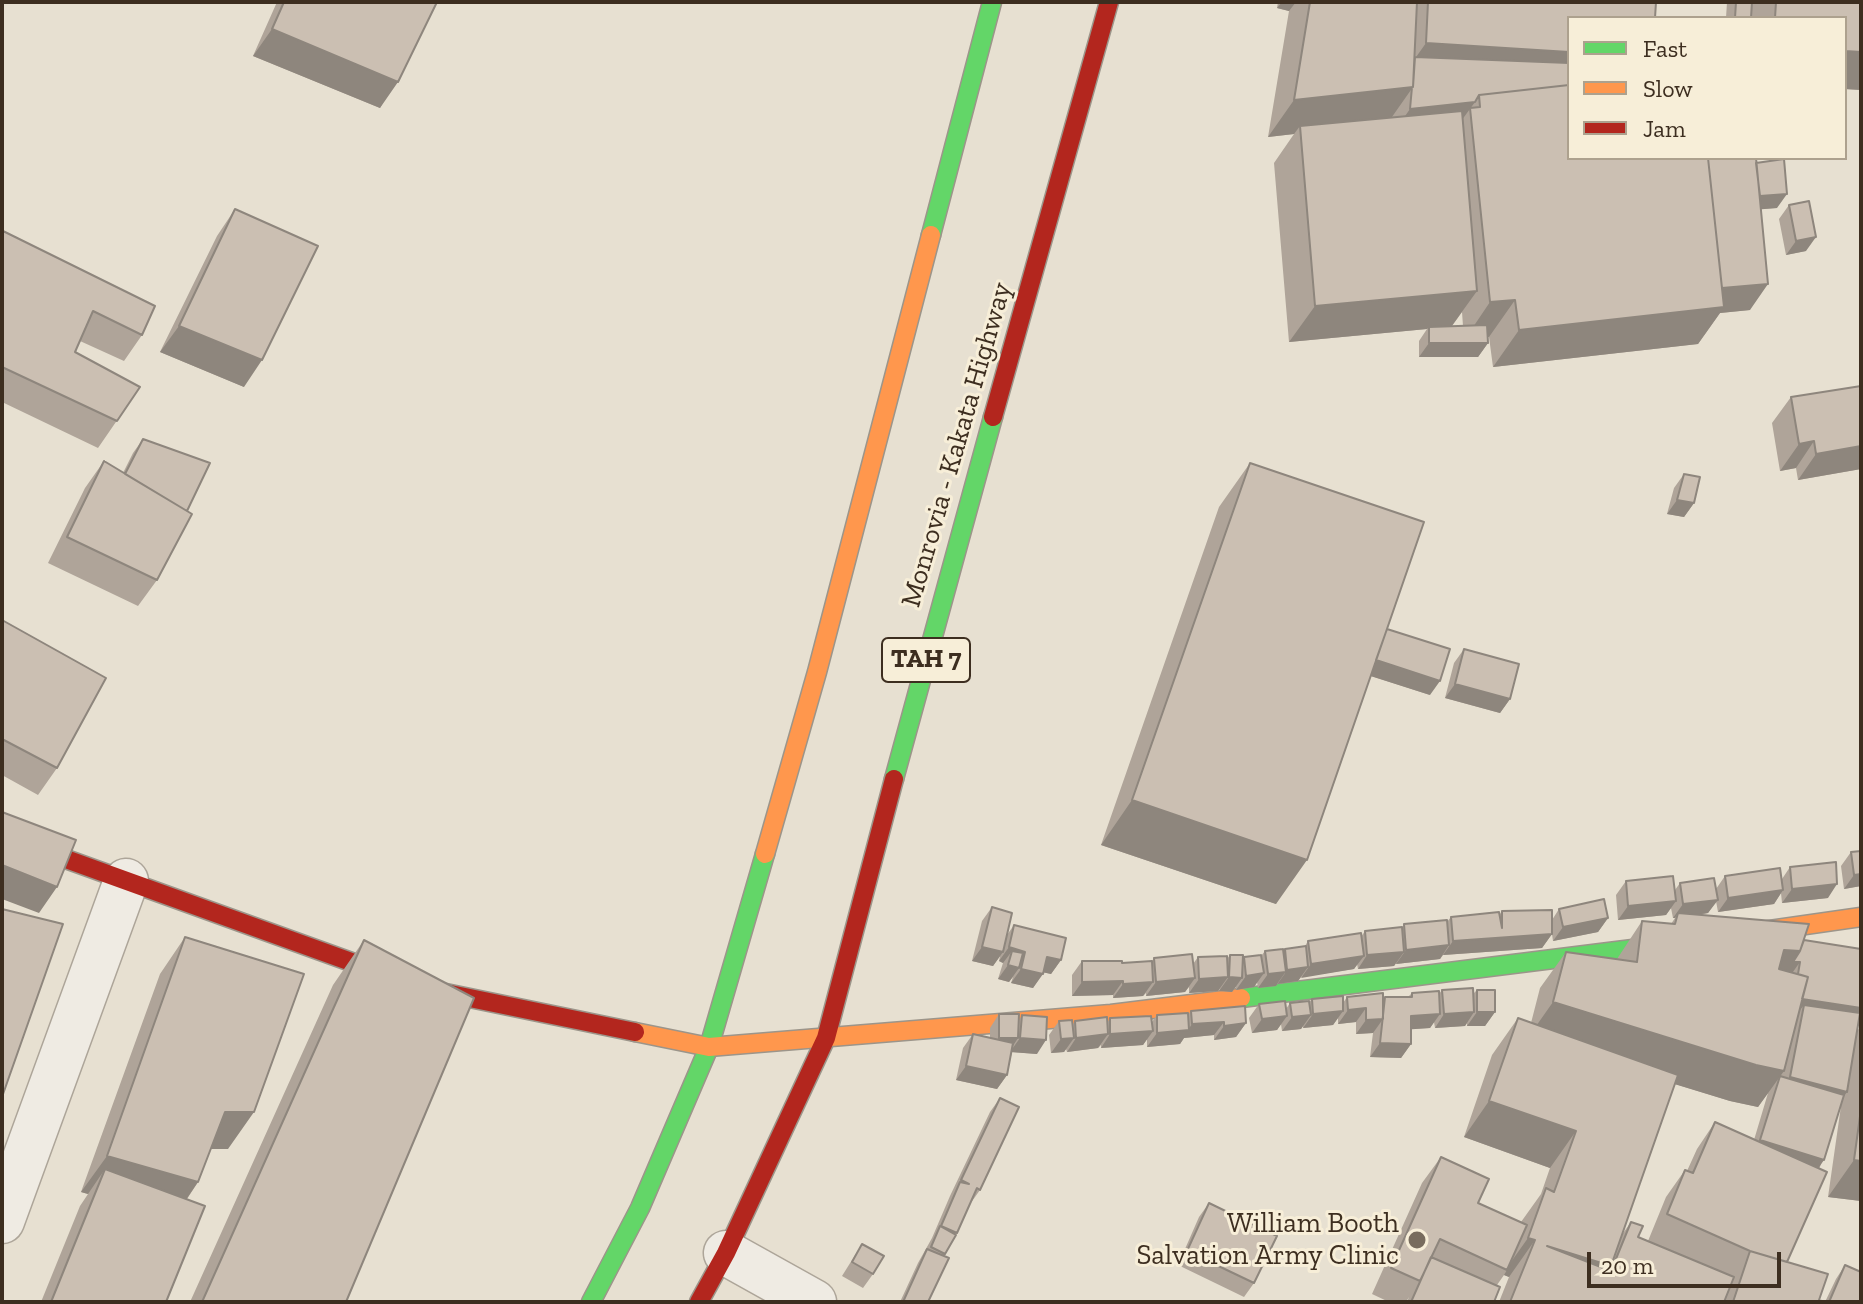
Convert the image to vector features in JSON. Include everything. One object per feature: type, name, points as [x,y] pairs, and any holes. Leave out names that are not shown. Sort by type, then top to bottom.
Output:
[{"type":"main road","points":[[591,1302],[640,1208],[709,1047],[817,672],[992,2]]},
{"type":"main road","name":"Monrovia - Kakata Highway","points":[[699,1302],[726,1253],[826,1038],[915,698],[1109,2]]},
{"type":"main road","points":[[2,836],[426,989],[709,1047],[1111,1014],[1703,940]]},
{"type":"main road","points":[[1735,935],[1861,917]]},
{"type":"street","points":[[2,1221],[126,881]]},
{"type":"street","points":[[726,1253],[814,1302]]},
{"type":"building","points":[[284,2],[437,2],[398,82],[272,29]]},
{"type":"building","points":[[1310,2],[1417,2],[1413,87],[1294,100]]},
{"type":"building","points":[[1428,2],[1656,2],[1655,16],[1567,16],[1567,52],[1426,43]]},
{"type":"building","points":[[1736,2],[1752,2],[1751,16],[1735,16]]},
{"type":"building","points":[[1776,2],[1861,2],[1861,52],[1847,51],[1847,16],[1775,16]]},
{"type":"building","points":[[1415,57],[1567,63],[1567,85],[1479,95],[1475,102],[1410,109]]},
{"type":"building","points":[[1567,85],[1567,160],[1708,160],[1724,307],[1519,330],[1515,300],[1490,302],[1470,108],[1480,107],[1479,95]]},
{"type":"building","points":[[1462,111],[1477,291],[1315,306],[1300,126]]},
{"type":"building","points":[[1708,160],[1756,160],[1768,284],[1722,288]]},
{"type":"building","points":[[1784,160],[1787,194],[1760,196],[1756,163]]},
{"type":"building","points":[[1809,201],[1816,237],[1796,241],[1789,205]]},
{"type":"building","points":[[235,209],[318,246],[262,360],[179,326]]},
{"type":"building","points":[[3,231],[155,306],[142,335],[93,311],[75,352],[140,387],[117,421],[2,367]]},
{"type":"building","points":[[1487,325],[1488,343],[1429,343],[1429,327]]},
{"type":"building","points":[[1861,386],[1861,446],[1816,454],[1814,441],[1799,444],[1791,397]]},
{"type":"building","points":[[143,439],[210,463],[187,511],[125,474]]},
{"type":"building","points":[[104,461],[192,514],[157,580],[67,537]]},
{"type":"building","points":[[1250,463],[1424,522],[1307,860],[1132,800]]},
{"type":"building","points":[[1684,474],[1700,477],[1694,503],[1677,500]]},
{"type":"building","points":[[2,620],[106,678],[57,768],[2,739]]},
{"type":"building","points":[[1387,629],[1450,649],[1440,681],[1376,660]]},
{"type":"building","points":[[1464,649],[1519,664],[1510,699],[1455,684]]},
{"type":"building","points":[[2,812],[76,840],[57,887],[2,865]]},
{"type":"building","points":[[1861,851],[1861,874],[1854,875],[1851,852]]},
{"type":"building","points":[[1836,862],[1837,884],[1792,889],[1790,867]]},
{"type":"building","points":[[1780,868],[1783,890],[1728,898],[1725,876]]},
{"type":"building","points":[[1673,876],[1676,901],[1628,906],[1626,881]]},
{"type":"building","points":[[1714,878],[1718,900],[1683,904],[1680,883]]},
{"type":"building","points":[[1604,899],[1608,918],[1563,927],[1559,909]]},
{"type":"building","points":[[992,907],[1012,913],[1003,952],[982,947]]},
{"type":"building","points":[[2,909],[63,924],[2,1097]]},
{"type":"building","points":[[1552,910],[1552,934],[1453,941],[1451,917],[1499,912],[1502,928],[1502,911]]},
{"type":"building","points":[[1678,913],[1809,924],[1800,951],[1784,950],[1779,969],[1808,977],[1784,1071],[1553,1002],[1566,952],[1637,962],[1642,921],[1675,924]]},
{"type":"building","points":[[1447,920],[1449,945],[1406,950],[1404,924]]},
{"type":"building","points":[[1014,925],[1066,938],[1061,960],[1047,957],[1043,974],[1021,969],[1025,952],[1009,947]]},
{"type":"building","points":[[1402,927],[1404,952],[1367,955],[1365,931]]},
{"type":"building","points":[[1361,933],[1364,956],[1311,964],[1308,941]]},
{"type":"building","points":[[185,937],[304,974],[254,1112],[225,1112],[198,1182],[107,1156]]},
{"type":"building","points":[[364,940],[474,998],[346,1302],[202,1302]]},
{"type":"building","points":[[1804,940],[1861,949],[1861,1008],[1802,999],[1808,977],[1798,974],[1800,962],[1793,962]]},
{"type":"building","points":[[1306,946],[1308,967],[1287,970],[1285,949]]},
{"type":"building","points":[[1283,949],[1286,972],[1268,974],[1265,951]]},
{"type":"building","points":[[1012,951],[1023,953],[1019,968],[1008,965]]},
{"type":"building","points":[[1192,954],[1195,978],[1156,982],[1154,958]]},
{"type":"building","points":[[1230,955],[1243,955],[1242,978],[1229,977]]},
{"type":"building","points":[[1261,955],[1264,973],[1246,976],[1244,957]]},
{"type":"building","points":[[1227,956],[1228,977],[1199,979],[1198,957]]},
{"type":"building","points":[[1082,961],[1152,961],[1153,982],[1082,982]]},
{"type":"building","points":[[1473,988],[1474,1012],[1444,1014],[1442,990]]},
{"type":"building","points":[[1477,990],[1495,990],[1495,1012],[1477,1012]]},
{"type":"building","points":[[1439,991],[1440,1014],[1411,1016],[1411,1044],[1380,1043],[1385,997],[1412,997],[1412,993]]},
{"type":"building","points":[[1383,993],[1383,1019],[1366,1020],[1366,1008],[1348,1010],[1347,997]]},
{"type":"building","points":[[1343,996],[1343,1011],[1313,1014],[1312,999]]},
{"type":"building","points":[[1285,1001],[1287,1016],[1262,1019],[1259,1004]]},
{"type":"building","points":[[1309,1001],[1311,1015],[1292,1017],[1290,1003]]},
{"type":"building","points":[[1804,1005],[1860,1013],[1847,1092],[1790,1077]]},
{"type":"building","points":[[1245,1006],[1246,1023],[1224,1026],[1224,1022],[1192,1024],[1191,1011]]},
{"type":"building","points":[[1188,1013],[1189,1030],[1157,1033],[1157,1015]]},
{"type":"building","points":[[999,1014],[1019,1014],[1018,1038],[999,1038]]},
{"type":"building","points":[[1022,1015],[1047,1017],[1046,1040],[1020,1038]]},
{"type":"building","points":[[1151,1016],[1153,1031],[1110,1034],[1110,1018]]},
{"type":"building","points":[[1107,1017],[1108,1034],[1076,1038],[1075,1021]]},
{"type":"building","points":[[1518,1018],[1678,1075],[1611,1266],[1547,1246],[1611,1271],[1631,1222],[1643,1226],[1638,1237],[1734,1277],[1724,1302],[1510,1302],[1535,1240],[1528,1238],[1546,1188],[1554,1192],[1576,1131],[1489,1101]]},
{"type":"building","points":[[1072,1020],[1074,1038],[1061,1039],[1059,1021]]},
{"type":"building","points":[[973,1034],[1013,1043],[1007,1075],[966,1066]]},
{"type":"building","points":[[1780,1076],[1844,1095],[1824,1160],[1760,1140]]},
{"type":"building","points":[[1000,1098],[1019,1107],[957,1233],[941,1226],[960,1182],[969,1184],[961,1180]]},
{"type":"building","points":[[1861,1109],[1861,1161],[1854,1160]]},
{"type":"building","points":[[1715,1122],[1827,1172],[1787,1262],[1750,1251],[1667,1214],[1685,1170],[1693,1173]]},
{"type":"building","points":[[1441,1157],[1489,1179],[1478,1203],[1527,1225],[1507,1270],[1440,1239],[1420,1281],[1391,1268]]},
{"type":"building","points":[[105,1169],[205,1206],[166,1302],[51,1302]]},
{"type":"building","points":[[1209,1203],[1277,1236],[1254,1283],[1187,1251]]},
{"type":"building","points":[[940,1226],[956,1235],[945,1254],[931,1247]]},
{"type":"building","points":[[862,1244],[884,1256],[873,1274],[852,1262]]},
{"type":"building","points":[[927,1249],[949,1258],[928,1302],[903,1302]]},
{"type":"building","points":[[1750,1251],[1828,1274],[1819,1300],[1824,1302],[1733,1302]]},
{"type":"building","points":[[1431,1257],[1500,1287],[1494,1302],[1411,1302]]},
{"type":"building","points":[[1845,1265],[1861,1272],[1861,1302],[1829,1302]]},
{"type":"traffic: fast","points":[[931,235],[992,2]]},
{"type":"traffic: fast","points":[[894,779],[993,417]]},
{"type":"traffic: fast","points":[[591,1302],[640,1208],[709,1047],[765,854]]},
{"type":"traffic: fast","points":[[1241,998],[1681,943]]},
{"type":"traffic: slow","points":[[765,854],[817,672],[931,235]]},
{"type":"traffic: slow","points":[[1749,933],[1861,917]]},
{"type":"traffic: slow","points":[[635,1032],[709,1047],[1111,1014],[1241,998]]},
{"type":"traffic: jam","points":[[993,417],[1109,2]]},
{"type":"traffic: jam","points":[[699,1302],[726,1253],[826,1038],[894,779]]},
{"type":"traffic: jam","points":[[2,836],[426,989],[635,1032]]},
{"type":"place","name":"William Booth Salvation Army Clinic","points":[[1417,1240]]}]
